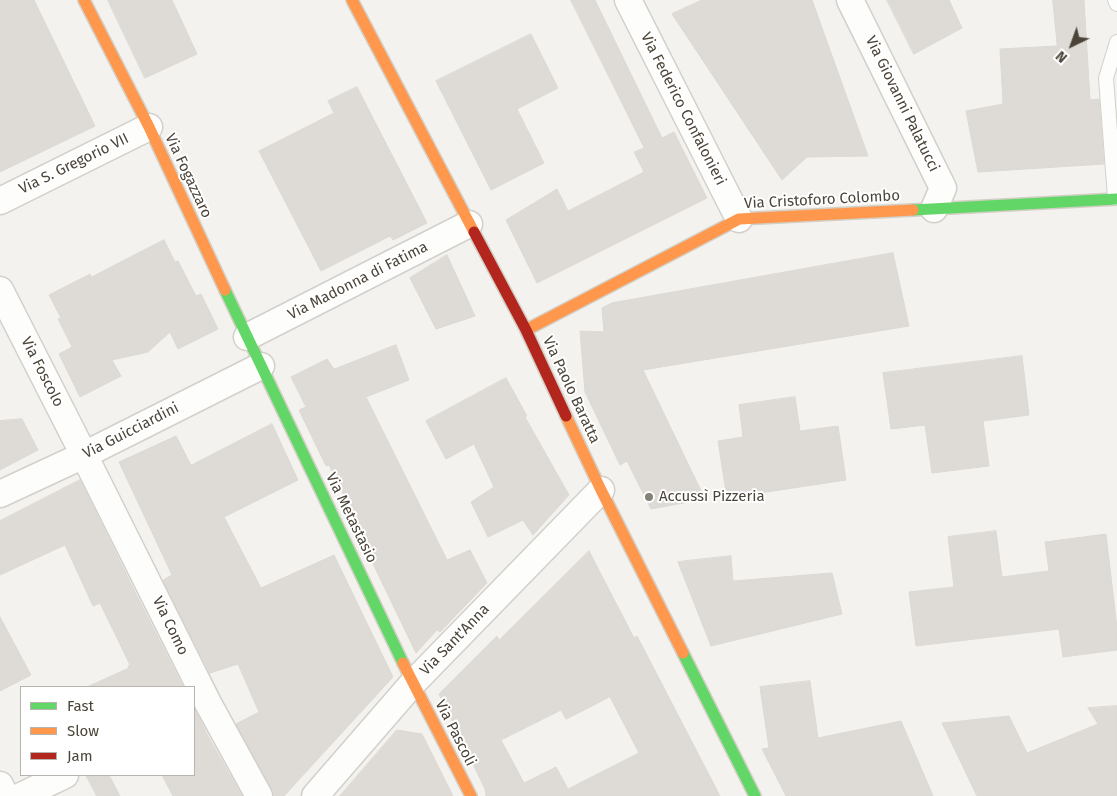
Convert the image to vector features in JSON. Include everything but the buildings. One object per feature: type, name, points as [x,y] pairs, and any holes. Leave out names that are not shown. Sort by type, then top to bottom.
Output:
[{"type":"street","name":"Via Fogazzaro","points":[[84,0],[255,333],[261,366]]},
{"type":"street","name":"Via Paolo Baratta","points":[[352,0],[526,330],[601,490],[755,796]]},
{"type":"street","name":"Via Federico Confalonieri","points":[[628,0],[739,219]]},
{"type":"street","name":"Via Giovanni Palatucci","points":[[850,0],[943,188],[934,209]]},
{"type":"street","name":"Via S. Gregorio VII","points":[[0,202],[149,127]]},
{"type":"street","name":"Via Cristoforo Colombo","points":[[526,330],[739,219],[1116,199]]},
{"type":"street","name":"Via Madonna di Fatima","points":[[255,333],[469,224]]},
{"type":"street","name":"Via Foscolo","points":[[0,290],[84,454]]},
{"type":"street","name":"Via Guicciardini","points":[[0,494],[261,366]]},
{"type":"street","name":"Via Metastasio","points":[[261,366],[414,683]]},
{"type":"street","name":"Via Como","points":[[84,454],[191,686]]},
{"type":"street","name":"Via Sant'Anna","points":[[315,796],[414,683],[601,490]]},
{"type":"street","name":"Via Pascoli","points":[[414,683],[471,796]]},
{"type":"street","name":"Via Como","points":[[195,695],[201,708],[259,796]]},
{"type":"street","points":[[21,796],[62,776]]},
{"type":"street","points":[[0,786],[5,796]]},
{"type":"lane","points":[[1116,0],[1117,4]]},
{"type":"lane","points":[[1116,199],[1106,78],[1117,42]]},
{"type":"traffic: fast","points":[[913,210],[1117,199]]},
{"type":"traffic: fast","points":[[225,290],[403,663]]},
{"type":"traffic: fast","points":[[683,653],[755,796]]},
{"type":"traffic: slow","points":[[84,0],[149,127],[225,290]]},
{"type":"traffic: slow","points":[[352,0],[474,232]]},
{"type":"traffic: slow","points":[[526,330],[739,219],[913,210]]},
{"type":"traffic: slow","points":[[566,416],[683,653]]},
{"type":"traffic: slow","points":[[403,663],[471,796]]},
{"type":"traffic: jam","points":[[474,232],[526,330],[566,416]]},
{"type":"place","name":"Accussì Pizzeria","points":[[649,497]]}]
